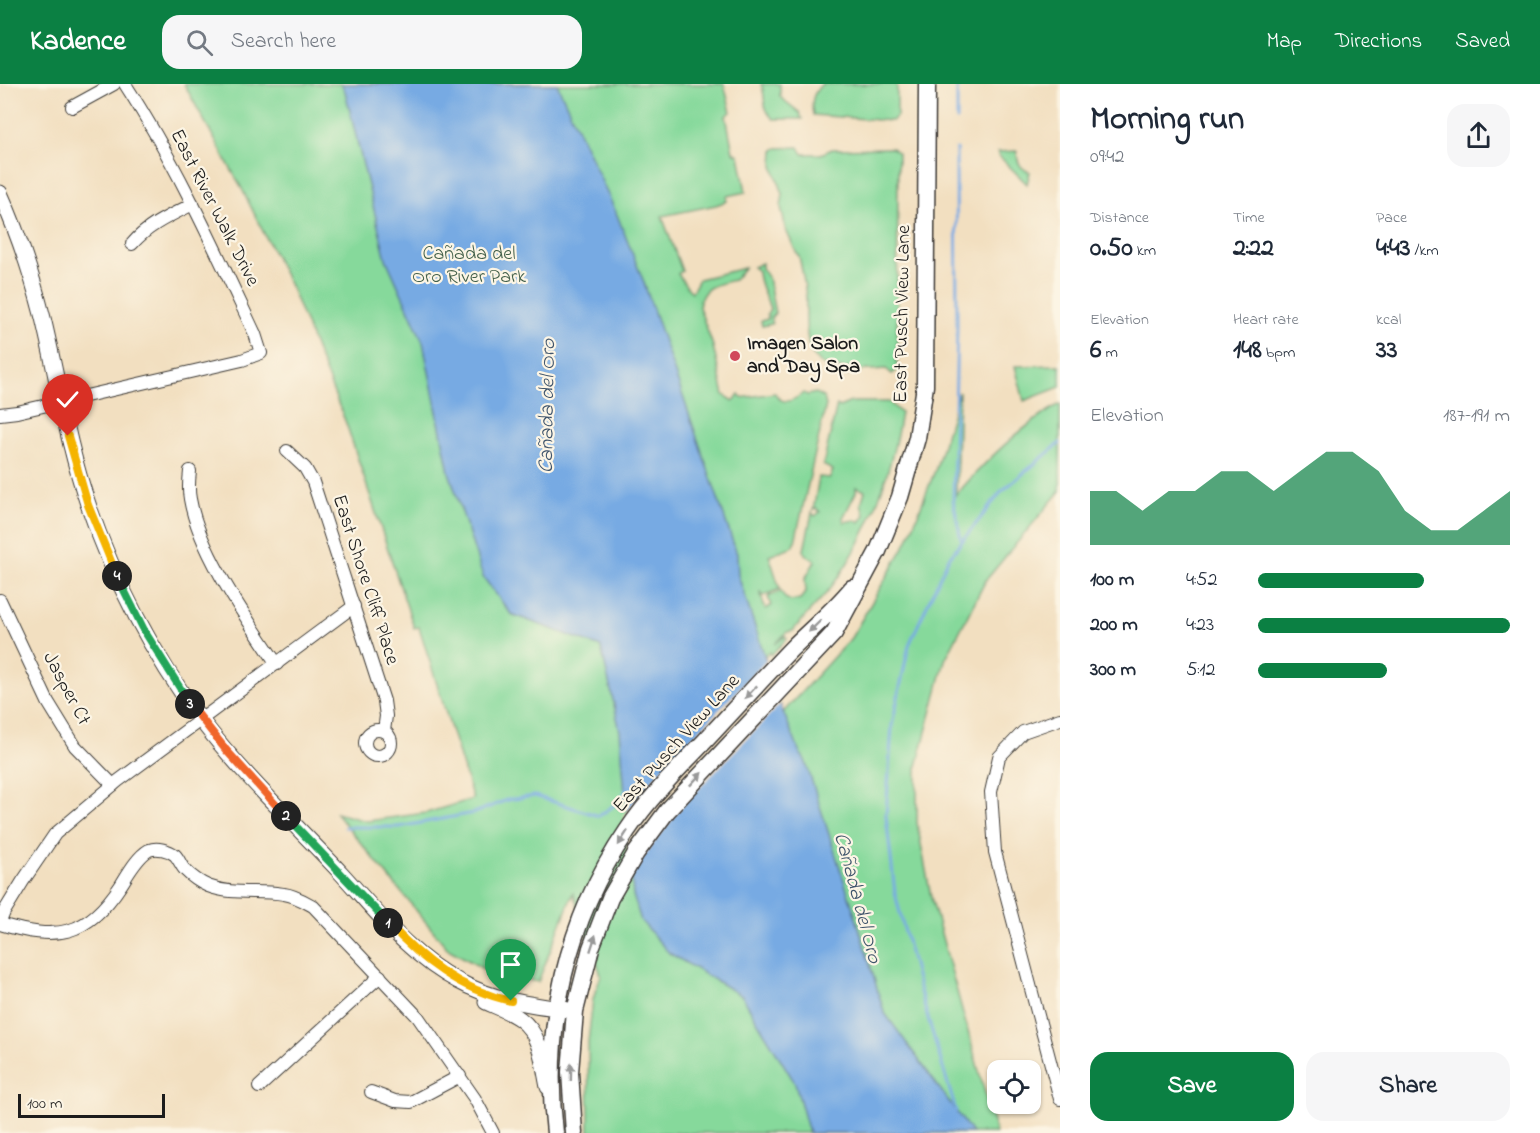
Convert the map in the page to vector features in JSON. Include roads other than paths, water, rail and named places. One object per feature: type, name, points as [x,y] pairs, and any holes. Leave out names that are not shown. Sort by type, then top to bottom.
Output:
[{"type":"main road","name":"East Pusch View Lane","points":[[574,1133],[570,1072],[576,1005],[591,948],[607,905],[643,842],[667,810],[834,633],[878,550],[900,498],[914,456],[922,410],[926,363],[927,84]]},
{"type":"main road","name":"East Pusch View Lane","points":[[554,1125],[552,1051],[561,980],[576,930],[603,871],[627,831],[652,798],[791,649],[831,611],[866,571]]},
{"type":"street","points":[[72,107],[114,84]]},
{"type":"street","name":"East River Walk Drive","points":[[60,401],[242,360],[261,353],[255,334],[193,204],[145,115],[125,84]]},
{"type":"street","points":[[0,193],[29,268],[82,486],[113,567],[160,657],[201,719],[242,769],[392,927],[431,964],[474,995],[516,1016],[530,1029],[540,1050],[554,1125]]},
{"type":"street","points":[[132,244],[158,222],[193,204]]},
{"type":"street","points":[[0,414],[60,401]]},
{"type":"street","name":"East Shore Cliff Place","points":[[286,451],[305,468],[313,482],[384,701],[386,716],[384,731]]},
{"type":"street","points":[[190,471],[189,497],[206,544],[243,612],[277,663]]},
{"type":"street","name":"Jasper Ct","points":[[0,600],[48,702],[75,746],[113,785]]},
{"type":"street","points":[[354,606],[113,785],[55,834],[8,904],[0,923],[26,932],[58,933],[79,927],[98,916],[140,859],[150,850],[160,848],[174,855],[185,870],[206,885],[235,893],[284,894],[302,900],[313,906],[418,1017],[460,1076],[493,1133]]},
{"type":"street","points":[[1060,719],[1023,732],[999,757],[991,792],[995,852],[1060,1099]]},
{"type":"street","points":[[258,1087],[380,976]]},
{"type":"street","points":[[457,981],[501,999],[557,1009],[576,1005]]},
{"type":"street","points":[[371,1092],[395,1101],[411,1102],[460,1076]]},
{"type":"water","name":"Cañada del Oro","points":[[341,84],[557,84],[615,210],[643,280],[737,554],[738,575],[782,709],[805,760],[884,1012],[972,1133],[809,1133],[795,1083],[742,996],[669,953],[641,921],[633,895],[620,731],[601,647],[511,614],[483,577],[449,472],[423,342],[386,259],[345,91]]},
{"type":"waterway","points":[[957,84],[957,120]]},
{"type":"waterway","points":[[956,149],[957,327],[953,500],[961,539]]},
{"type":"waterway","points":[[956,1111],[919,988],[895,893],[886,816],[892,725],[909,645],[948,559],[1002,491],[1060,443]]},
{"type":"waterway","points":[[345,827],[399,827],[474,813],[507,800],[535,796],[599,816],[620,801],[627,788]]},
{"type":"place","name":"Imagen Salon and Day Spa","points":[[735,356]]},
{"type":"park label","name":"Cañada del Oro River Park","points":[[469,266]]}]
